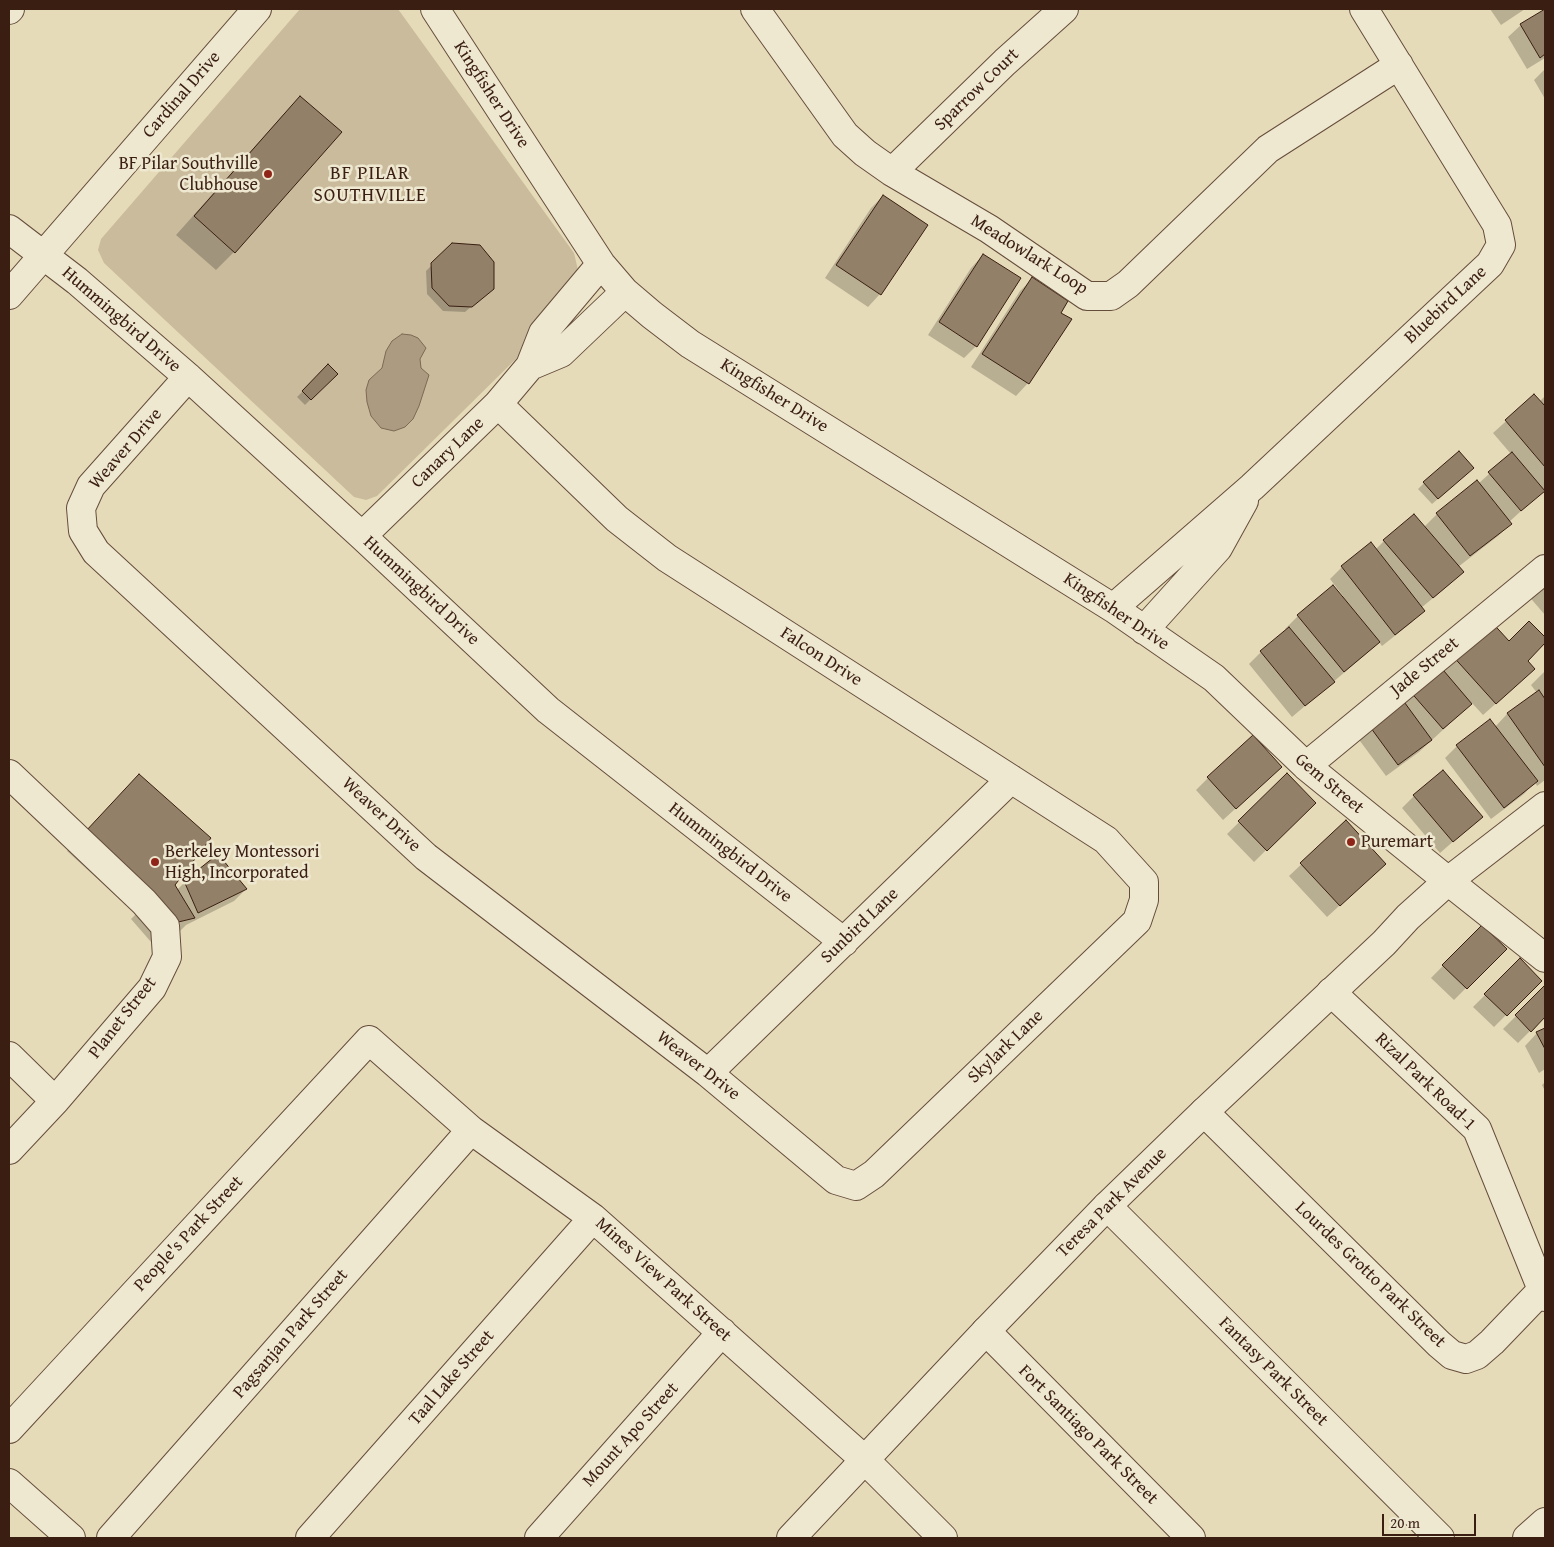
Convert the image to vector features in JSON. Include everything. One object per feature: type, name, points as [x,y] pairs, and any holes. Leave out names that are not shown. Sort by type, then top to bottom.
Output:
[{"type":"street","name":"Cardinal Drive","points":[[9,295],[257,9]]},
{"type":"street","name":"Kingfisher Drive","points":[[435,9],[601,264],[626,292],[652,315],[690,344],[1113,608],[1214,678]]},
{"type":"street","name":"Meadowlark Loop","points":[[755,9],[845,135],[865,154],[989,229],[1087,296],[1110,296],[1128,284],[1268,149],[1400,65]]},
{"type":"street","name":"Sparrow Court","points":[[892,172],[999,68],[1064,9]]},
{"type":"street","name":"Bluebird Lane","points":[[1113,608],[1252,487],[1490,264],[1501,245],[1497,225],[1364,9]]},
{"type":"street","name":"Hummingbird Drive","points":[[9,229],[77,281],[188,377],[548,710],[844,942]]},
{"type":"street","name":"Canary Lane","points":[[362,536],[498,404],[530,366],[543,333],[601,264]]},
{"type":"street","name":"Canary Lane","points":[[530,366],[562,353],[626,292]]},
{"type":"street","name":"Weaver Drive","points":[[188,377],[90,486],[81,508],[84,531],[96,552],[426,857],[708,1073],[836,1180],[856,1186]]},
{"type":"street","name":"Falcon Drive","points":[[498,404],[617,519],[667,558],[1106,840],[1144,882],[1144,900]]},
{"type":"street","name":"Bluebird Lane","points":[[1144,630],[1218,548],[1252,487]]},
{"type":"street","name":"Jade Street","points":[[1306,766],[1545,569]]},
{"type":"street","name":"Gem Street","points":[[1214,678],[1306,766],[1545,958]]},
{"type":"street","name":"Planet Street","points":[[9,774],[144,902],[165,926],[167,957],[152,988],[55,1101],[9,1150]]},
{"type":"street","name":"Sunbird Lane","points":[[708,1073],[1011,779]]},
{"type":"street","name":"Teresa Park Avenue","points":[[791,1538],[1107,1206],[1384,943],[1408,917],[1448,881],[1545,806]]},
{"type":"street","name":"Skylark Lane","points":[[856,1186],[874,1174],[1137,921],[1144,900]]},
{"type":"street","name":"Rizal Park Road-1","points":[[1331,992],[1477,1130],[1544,1293]]},
{"type":"street","name":"Mines View Park Street","points":[[369,1040],[471,1130],[593,1218],[865,1460],[942,1538]]},
{"type":"street","name":"People's Park Street","points":[[9,1429],[369,1040]]},
{"type":"street","points":[[9,1056],[55,1101]]},
{"type":"street","name":"Lourdes Grotto Park Street","points":[[1204,1112],[1452,1355],[1466,1359],[1477,1355],[1544,1293]]},
{"type":"street","name":"Pagsanjan Park Street","points":[[111,1538],[471,1130]]},
{"type":"street","name":"Fantasy Park Street","points":[[1107,1206],[1440,1538]]},
{"type":"street","name":"Taal Lake Street","points":[[310,1538],[593,1218]]},
{"type":"street","name":"Fort Santiago Park Street","points":[[986,1331],[1191,1538]]},
{"type":"street","name":"Mount Apo Street","points":[[539,1538],[722,1332]]},
{"type":"street","points":[[9,1483],[71,1538]]},
{"type":"street","points":[[1528,1538],[1545,1522]]},
{"type":"shaded area","points":[[300,9],[398,9],[574,253],[578,270],[577,279],[529,346],[377,496],[366,500],[354,497],[104,263],[98,250],[101,239]]},
{"type":"shaded area","points":[[402,334],[418,338],[426,348],[420,359],[421,368],[429,375],[413,419],[405,427],[394,431],[381,428],[371,416],[366,390],[369,380],[382,368],[386,351],[392,341]]},
{"type":"building","points":[[1545,9],[1545,54],[1540,58],[1520,24]]},
{"type":"building","name":"BF Pilar Southville Clubhouse","points":[[300,96],[342,132],[235,253],[194,216]]},
{"type":"building","points":[[883,195],[928,225],[881,295],[836,265]]},
{"type":"building","points":[[452,243],[480,245],[494,262],[494,289],[472,307],[449,306],[432,288],[431,263]]},
{"type":"building","points":[[983,254],[1021,278],[977,347],[939,322]]},
{"type":"building","points":[[1032,277],[1068,301],[1061,313],[1072,319],[1029,384],[982,354]]},
{"type":"building","points":[[328,364],[338,374],[311,400],[302,391]]},
{"type":"building","points":[[1534,394],[1545,406],[1545,467],[1505,420]]},
{"type":"building","points":[[1459,451],[1474,468],[1438,499],[1423,482]]},
{"type":"building","points":[[1512,452],[1545,491],[1521,511],[1488,472]]},
{"type":"building","points":[[1477,480],[1512,524],[1470,556],[1436,513]]},
{"type":"building","points":[[1414,514],[1464,572],[1433,598],[1383,540]]},
{"type":"building","points":[[1371,542],[1425,611],[1395,635],[1341,566]]},
{"type":"building","points":[[1333,585],[1380,642],[1344,672],[1297,615]]},
{"type":"building","points":[[1488,618],[1509,641],[1529,621],[1545,637],[1545,643],[1528,661],[1535,669],[1496,704],[1450,653]]},
{"type":"building","points":[[1289,627],[1335,682],[1305,706],[1260,651]]},
{"type":"building","points":[[1438,664],[1472,704],[1443,729],[1408,689]]},
{"type":"building","points":[[1539,690],[1545,699],[1545,767],[1507,713]]},
{"type":"building","points":[[1402,699],[1432,740],[1398,765],[1368,724]]},
{"type":"building","points":[[1490,719],[1538,781],[1504,808],[1456,745]]},
{"type":"building","points":[[1253,735],[1282,767],[1236,809],[1207,777]]},
{"type":"building","points":[[1443,770],[1483,817],[1453,842],[1413,795]]},
{"type":"building","points":[[1287,773],[1316,803],[1267,851],[1238,821]]},
{"type":"building","name":"Berkeley Montessori High, Incorporated","points":[[139,774],[211,838],[175,885],[195,918],[170,924],[85,832]]},
{"type":"building","points":[[1346,820],[1386,864],[1340,906],[1300,863]]},
{"type":"building","points":[[218,854],[247,889],[198,913],[184,881]]},
{"type":"building","points":[[1482,925],[1507,949],[1467,989],[1442,965]]},
{"type":"building","points":[[1520,958],[1542,981],[1507,1016],[1484,994]]},
{"type":"building","points":[[1545,985],[1545,1017],[1531,1032],[1515,1015]]},
{"type":"building","points":[[1545,1028],[1545,1049],[1536,1032]]},
{"type":"place","name":"BF Pilar Southville Clubhouse","points":[[268,174]]},
{"type":"place","name":"Puremart","points":[[1351,842]]},
{"type":"place","name":"Berkeley Montessori High, Incorporated","points":[[155,862]]},
{"type":"district","name":"BF PILAR SOUTHVILLE","points":[[370,185]]}]
